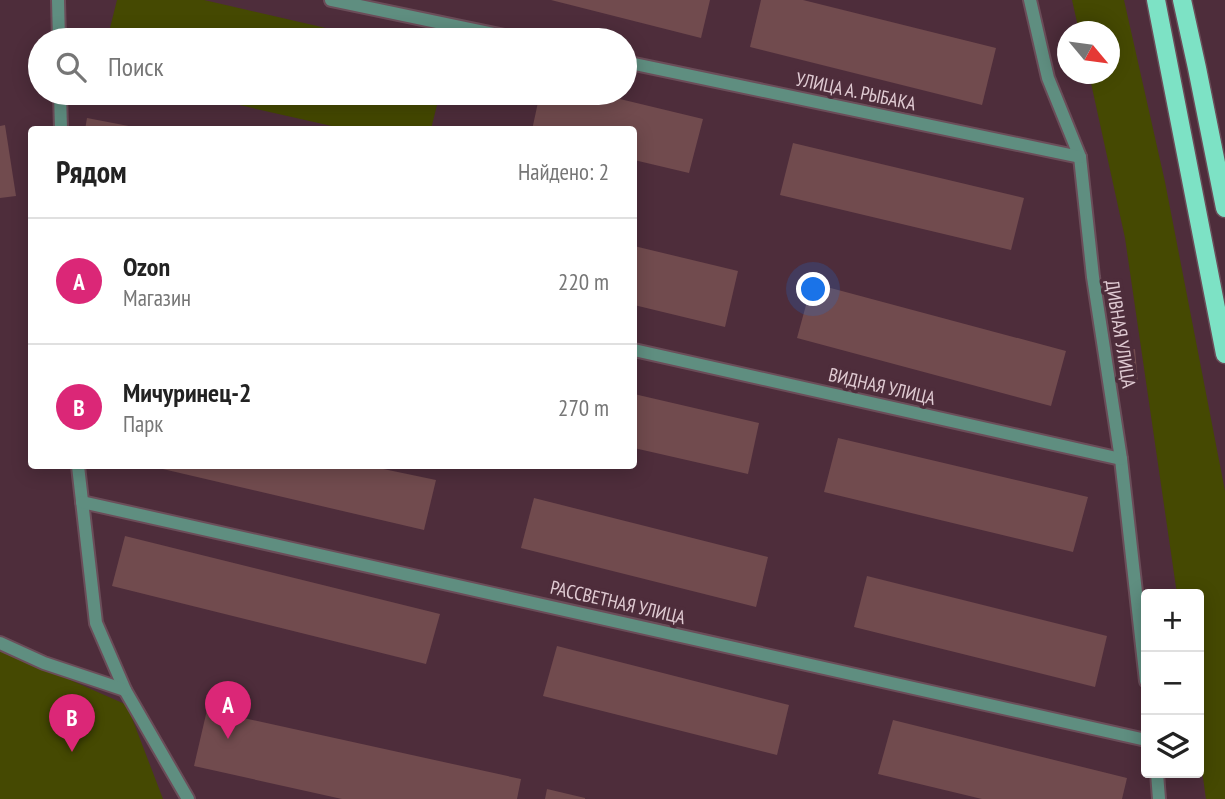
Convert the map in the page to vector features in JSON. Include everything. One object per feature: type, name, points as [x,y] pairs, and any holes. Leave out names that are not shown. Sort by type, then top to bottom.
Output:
[{"type":"main road","points":[[1156,0],[1225,354]]},
{"type":"main road","points":[[1182,0],[1225,208]]},
{"type":"street","points":[[58,0],[59,28]]},
{"type":"street","points":[[331,0],[465,28]]},
{"type":"street","name":"ДИВНАЯ УЛИЦА","points":[[1030,0],[1048,78],[1080,157],[1093,276],[1121,460],[1143,652]]},
{"type":"street","name":"УЛИЦА А. РЫБАКА","points":[[637,65],[1080,157]]},
{"type":"street","points":[[60,105],[61,126]]},
{"type":"street","name":"ВИДНАЯ УЛИЦА","points":[[637,351],[1121,460]]},
{"type":"street","points":[[78,469],[96,623],[125,690],[188,799]]},
{"type":"street","name":"РАССВЕТНАЯ УЛИЦА","points":[[82,502],[1141,739]]},
{"type":"street","points":[[0,643],[44,663],[125,690]]},
{"type":"street","points":[[1157,778],[1159,799]]},
{"type":"shaded area","points":[[117,0],[204,0],[326,28],[110,28]]},
{"type":"shaded area","points":[[1072,0],[1124,0],[1165,182],[1225,491],[1225,799],[1206,799],[1203,778],[1204,589],[1176,589],[1125,238],[1091,84],[1120,84],[1120,21],[1077,21]]},
{"type":"shaded area","points":[[239,105],[437,105],[432,126],[332,126]]},
{"type":"shaded area","points":[[0,649],[127,705],[163,799],[0,799]]},
{"type":"building","points":[[551,0],[710,0],[701,38]]},
{"type":"building","points":[[761,0],[803,0],[996,48],[982,105],[750,47]]},
{"type":"building","points":[[637,103],[703,119],[689,173],[637,161],[637,126],[533,126],[537,105]]},
{"type":"building","points":[[87,118],[129,126],[86,126]]},
{"type":"building","points":[[5,125],[16,196],[0,198],[0,126]]},
{"type":"building","points":[[793,143],[1024,198],[1011,250],[780,195]]},
{"type":"building","points":[[637,247],[738,271],[725,327],[637,306]]},
{"type":"building","points":[[812,283],[1066,351],[1051,406],[797,338]]},
{"type":"building","points":[[1135,349],[1138,383],[1120,385],[1116,352]]},
{"type":"building","points":[[637,395],[759,423],[748,474],[637,449]]},
{"type":"building","points":[[838,438],[1088,497],[1073,552],[824,492]]},
{"type":"building","points":[[163,469],[383,469],[436,480],[424,530]]},
{"type":"building","points":[[534,498],[768,557],[756,607],[521,548]]},
{"type":"building","points":[[125,536],[440,614],[426,664],[112,586]]},
{"type":"building","points":[[867,576],[1107,636],[1095,687],[854,627]]},
{"type":"building","points":[[557,646],[789,705],[777,755],[543,696]]},
{"type":"building","points":[[207,710],[521,779],[517,799],[342,799],[194,766]]},
{"type":"building","points":[[893,720],[1127,778],[1122,799],[982,799],[878,774]]},
{"type":"building","points":[[547,789],[585,798],[585,799],[545,799]]},
{"type":"place","name":"Ozon","points":[[228,739]]},
{"type":"place","name":"Мичуринец-2","points":[[72,752]]}]
